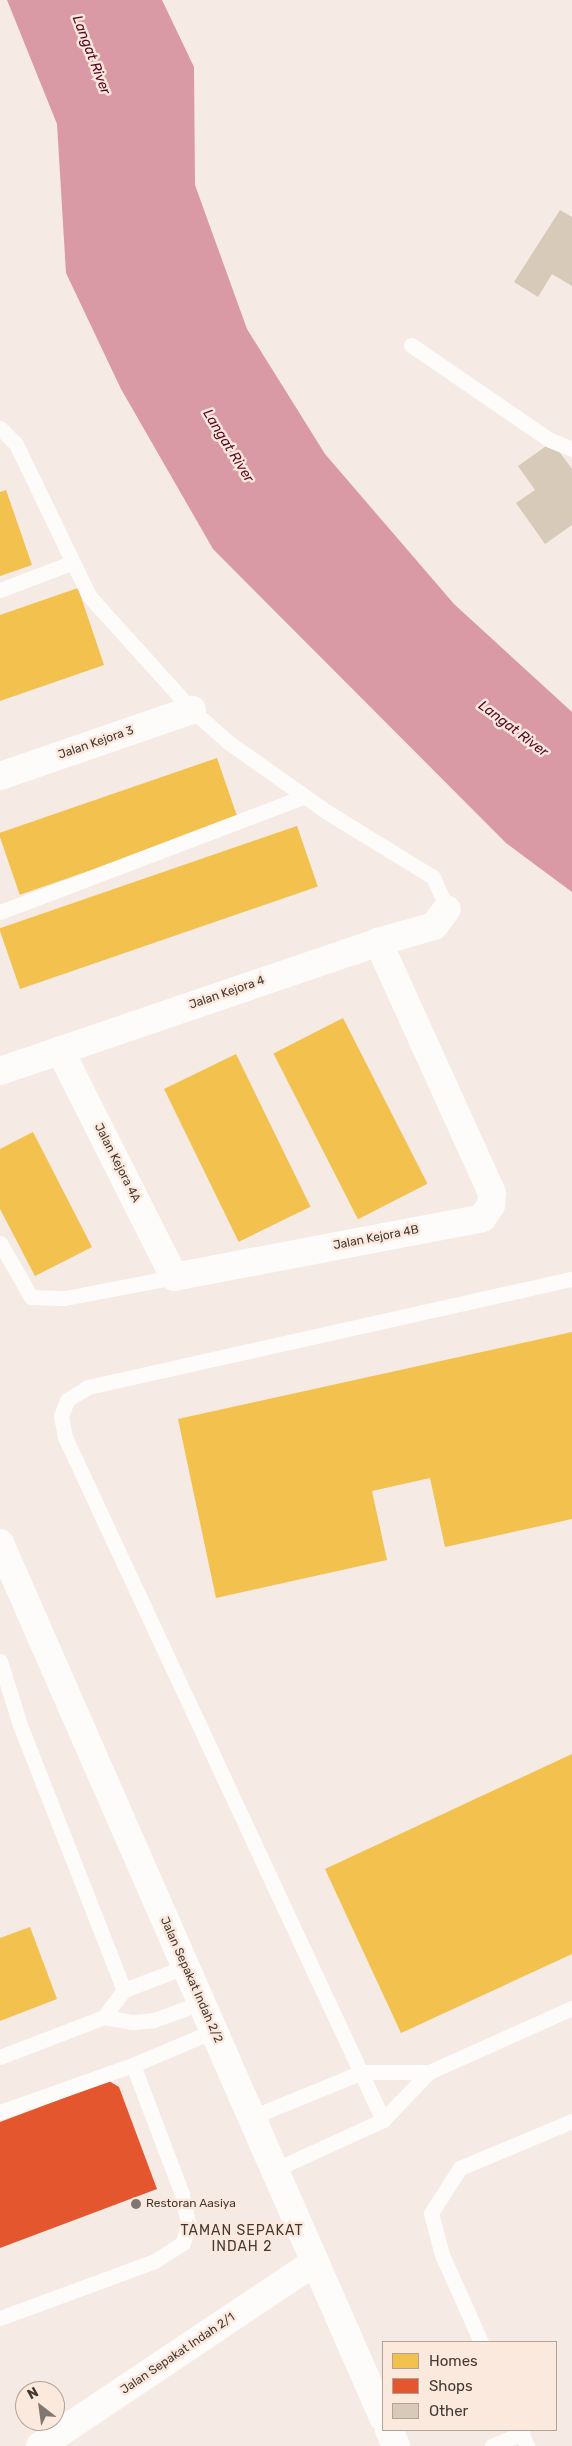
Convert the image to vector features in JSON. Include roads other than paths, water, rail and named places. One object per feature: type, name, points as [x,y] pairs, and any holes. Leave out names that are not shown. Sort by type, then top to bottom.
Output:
[{"type":"street","name":"Jalan Kejora 3","points":[[0,776],[192,710]]},
{"type":"street","name":"Jalan Kejora 4","points":[[0,1071],[378,942],[434,926],[447,909]]},
{"type":"street","name":"Jalan Kejora 4B","points":[[174,1277],[482,1218],[491,1205],[492,1193],[378,942]]},
{"type":"street","name":"Jalan Kejora 4A","points":[[60,1050],[174,1277]]},
{"type":"street","name":"Jalan Sepakat Indah 2/2","points":[[3,1559],[214,2031],[382,2415]]},
{"type":"street","name":"Jalan Sepakat Indah 2/1","points":[[40,2446],[315,2262]]},
{"type":"street","points":[[389,2431],[396,2446]]},
{"type":"lane","points":[[411,345],[550,440],[572,449]]},
{"type":"lane","points":[[0,428],[16,444],[71,563],[89,596],[192,710],[228,742],[304,796],[434,877],[447,909]]},
{"type":"lane","points":[[0,590],[71,563]]},
{"type":"lane","points":[[0,912],[304,796]]},
{"type":"lane","name":"Jalan Kejora 4B","points":[[0,1243],[31,1297],[64,1298],[174,1277]]},
{"type":"lane","points":[[382,2120],[362,2072],[65,1437],[61,1416],[67,1400],[88,1386],[572,1279]]},
{"type":"lane","points":[[0,1662],[20,1725],[124,1990]]},
{"type":"lane","points":[[104,2017],[124,1990],[184,1967]]},
{"type":"lane","points":[[0,2056],[104,2017],[133,2022],[154,2020],[201,2003]]},
{"type":"lane","points":[[274,2170],[382,2120],[429,2072],[572,2008]]},
{"type":"lane","points":[[0,2112],[133,2064],[214,2031]]},
{"type":"lane","points":[[0,2318],[155,2261],[183,2243],[188,2223],[182,2194],[133,2064]]},
{"type":"lane","points":[[252,2117],[362,2072],[429,2072]]},
{"type":"lane","points":[[481,2341],[442,2255],[431,2213],[460,2168],[572,2121]]},
{"type":"lane","points":[[492,2446],[523,2436]]},
{"type":"water","name":"Langat River","points":[[7,0],[162,0],[194,67],[195,185],[247,329],[325,454],[454,604],[572,712],[572,892],[506,843],[213,549],[121,389],[66,273],[57,124]]},
{"type":"place","name":"Restoran Aasiya","points":[[136,2204]]},
{"type":"district","name":"TAMAN SEPAKAT INDAH 2","points":[[242,2240]]}]
